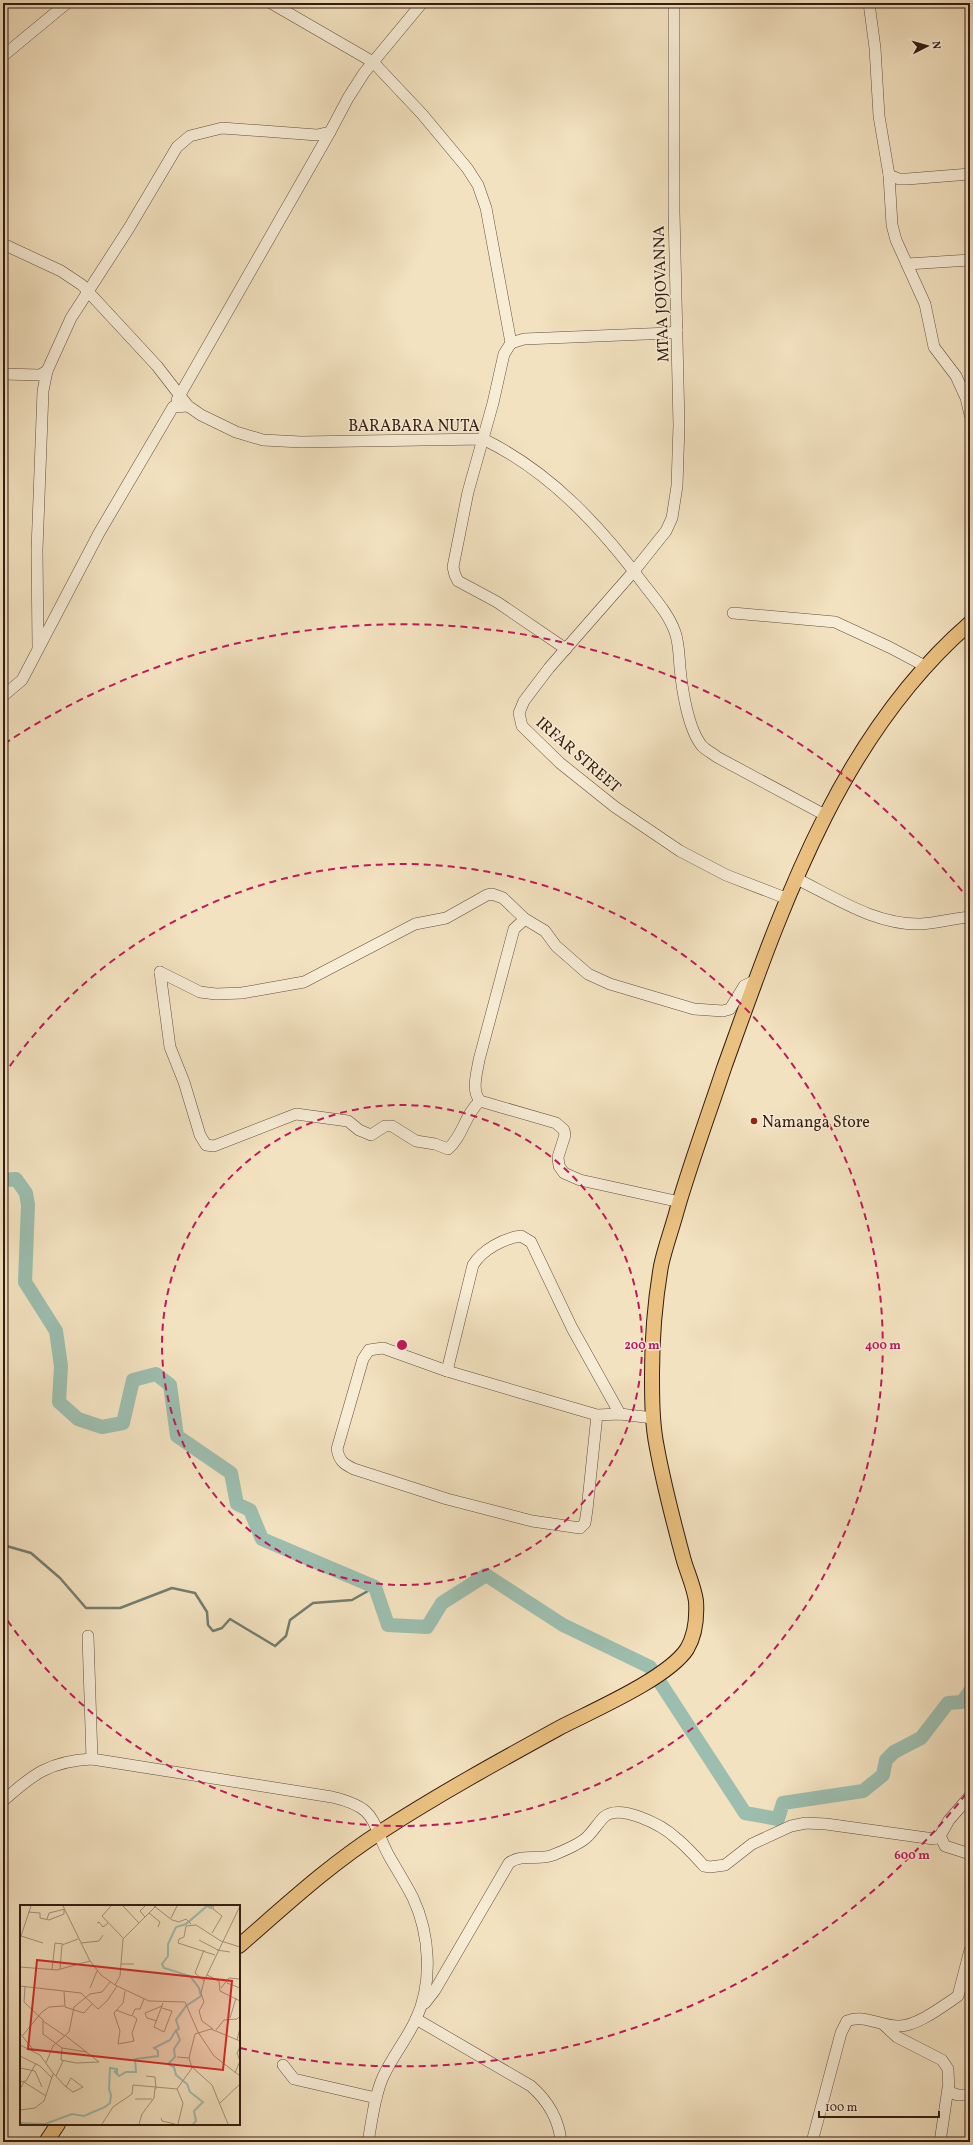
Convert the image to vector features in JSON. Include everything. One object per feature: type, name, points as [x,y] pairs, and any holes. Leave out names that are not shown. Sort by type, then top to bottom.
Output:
[{"type":"main road","points":[[240,1945],[317,1878],[379,1833],[567,1724],[606,1704],[674,1665],[685,1652],[693,1637],[696,1620],[696,1596],[684,1560],[656,1445],[653,1418],[652,1368],[654,1318],[662,1262],[693,1157],[756,980],[795,878],[825,815],[892,708],[925,666],[946,644],[970,623]]},
{"type":"main road","points":[[46,2142],[57,2125]]},
{"type":"street","points":[[3,56],[67,3]]},
{"type":"street","points":[[271,3],[373,62],[422,114],[467,168],[478,186],[486,208],[511,342],[504,354],[483,440],[468,492],[453,567],[458,580],[497,602],[566,650]]},
{"type":"street","points":[[3,696],[22,680],[99,533],[180,395],[348,98],[373,62],[422,3]]},
{"type":"street","name":"MTAA JOJOVANNA","points":[[634,571],[666,530],[672,518],[677,486],[679,425],[674,198],[674,3]]},
{"type":"street","points":[[869,3],[875,48],[880,116],[889,175],[892,225],[896,240],[925,304],[934,348],[956,376],[966,398],[970,415]]},
{"type":"street","points":[[38,647],[37,550],[43,391],[47,371],[87,290],[129,228],[177,147],[190,136],[222,128],[318,135],[330,132]]},
{"type":"street","points":[[889,175],[899,179],[907,179],[970,174]]},
{"type":"street","name":"BARABARA NUTA","points":[[3,244],[61,271],[87,290],[157,366],[188,406],[201,415],[236,432],[263,440],[301,442],[483,440],[507,451],[558,487],[577,504],[634,571],[668,617],[675,631],[681,680],[688,713],[695,734],[702,746],[716,757],[825,815]]},
{"type":"street","points":[[907,264],[970,260]]},
{"type":"street","points":[[511,342],[524,339],[670,333],[677,330]]},
{"type":"street","points":[[3,374],[40,375],[47,371]]},
{"type":"street","points":[[172,407],[188,406]]},
{"type":"street","name":"IRFAR STREET","points":[[634,571],[524,701],[518,713],[522,726],[560,763],[615,807],[680,851],[726,875],[788,899]]},
{"type":"street","points":[[733,612],[835,622],[889,647],[925,666]]},
{"type":"street","points":[[795,878],[876,918],[904,923],[922,924],[970,917]]},
{"type":"street","points":[[480,1101],[472,1108],[455,1143],[448,1149],[435,1144],[416,1141],[392,1126],[386,1126],[371,1135],[359,1130],[348,1121],[296,1114],[214,1146],[206,1145],[200,1136],[184,1082],[170,1047],[160,972],[200,992],[242,993],[304,982],[415,924],[446,918],[487,895],[492,894],[503,898],[525,919],[545,930],[556,946],[588,974],[610,984],[694,1009],[723,1011],[730,1009],[744,986],[756,980]]},
{"type":"street","points":[[525,919],[514,929],[479,1060],[475,1079],[475,1095],[480,1101],[556,1123],[564,1130],[565,1136],[558,1157],[559,1166],[564,1173],[580,1180],[680,1202]]},
{"type":"street","points":[[447,1371],[473,1265],[483,1252],[515,1237],[521,1236],[531,1242],[572,1328],[620,1414]]},
{"type":"street","points":[[597,1416],[587,1510],[585,1523],[580,1528],[532,1521],[447,1499],[343,1463],[339,1457],[337,1449],[363,1359],[369,1350],[384,1348],[447,1371],[597,1416],[620,1414],[653,1418]]},
{"type":"street","points":[[88,1636],[92,1759]]},
{"type":"street","points":[[3,1801],[41,1771],[69,1760],[92,1759],[332,1797],[352,1802],[367,1812],[374,1820],[379,1833],[413,1899],[423,1928],[428,1972],[427,1987],[421,2008],[383,2078],[376,2098],[368,2142]]},
{"type":"street","points":[[421,2008],[435,1990],[509,1863],[519,1857],[544,1858],[553,1856],[587,1838],[604,1817],[613,1812],[634,1814],[662,1828],[675,1837],[704,1866],[710,1867],[725,1865],[752,1844],[791,1826],[806,1823],[826,1824],[858,1830],[934,1839],[940,1836],[949,1820],[970,1796]]},
{"type":"street","points":[[940,1836],[945,1846],[970,1854]]},
{"type":"street","points":[[812,2142],[841,2033],[847,2021],[857,2017],[884,2025],[906,2025],[958,1996],[970,1950]]},
{"type":"street","points":[[416,2019],[531,2086],[541,2095],[554,2114],[561,2142]]},
{"type":"street","points":[[884,2025],[897,2037],[942,2060],[948,2069],[948,2088],[940,2142]]},
{"type":"street","points":[[283,2065],[294,2079],[376,2098]]},
{"type":"street","points":[[948,2088],[949,2092],[958,2095],[970,2095]]},
{"type":"waterway","points":[[3,1180],[16,1179],[26,1193],[28,1205],[25,1282],[56,1331],[61,1366],[59,1402],[78,1419],[102,1427],[123,1423],[133,1380],[156,1374],[170,1385],[177,1436],[231,1473],[237,1504],[250,1510],[262,1539],[375,1587],[388,1625],[427,1627],[442,1603],[486,1575],[563,1625],[650,1667],[745,1813],[778,1819],[783,1803],[863,1791],[883,1775],[886,1760],[894,1752],[921,1738],[948,1703],[962,1702],[970,1691]]},
{"type":"waterway","points":[[3,1545],[31,1553],[60,1578],[86,1608],[120,1608],[172,1588],[195,1593],[207,1612],[208,1625],[213,1631],[222,1628],[230,1619],[275,1646],[286,1636],[290,1620],[313,1603],[352,1600],[375,1587]]},
{"type":"place","name":"Namanga Store","points":[[754,1121]]}]
